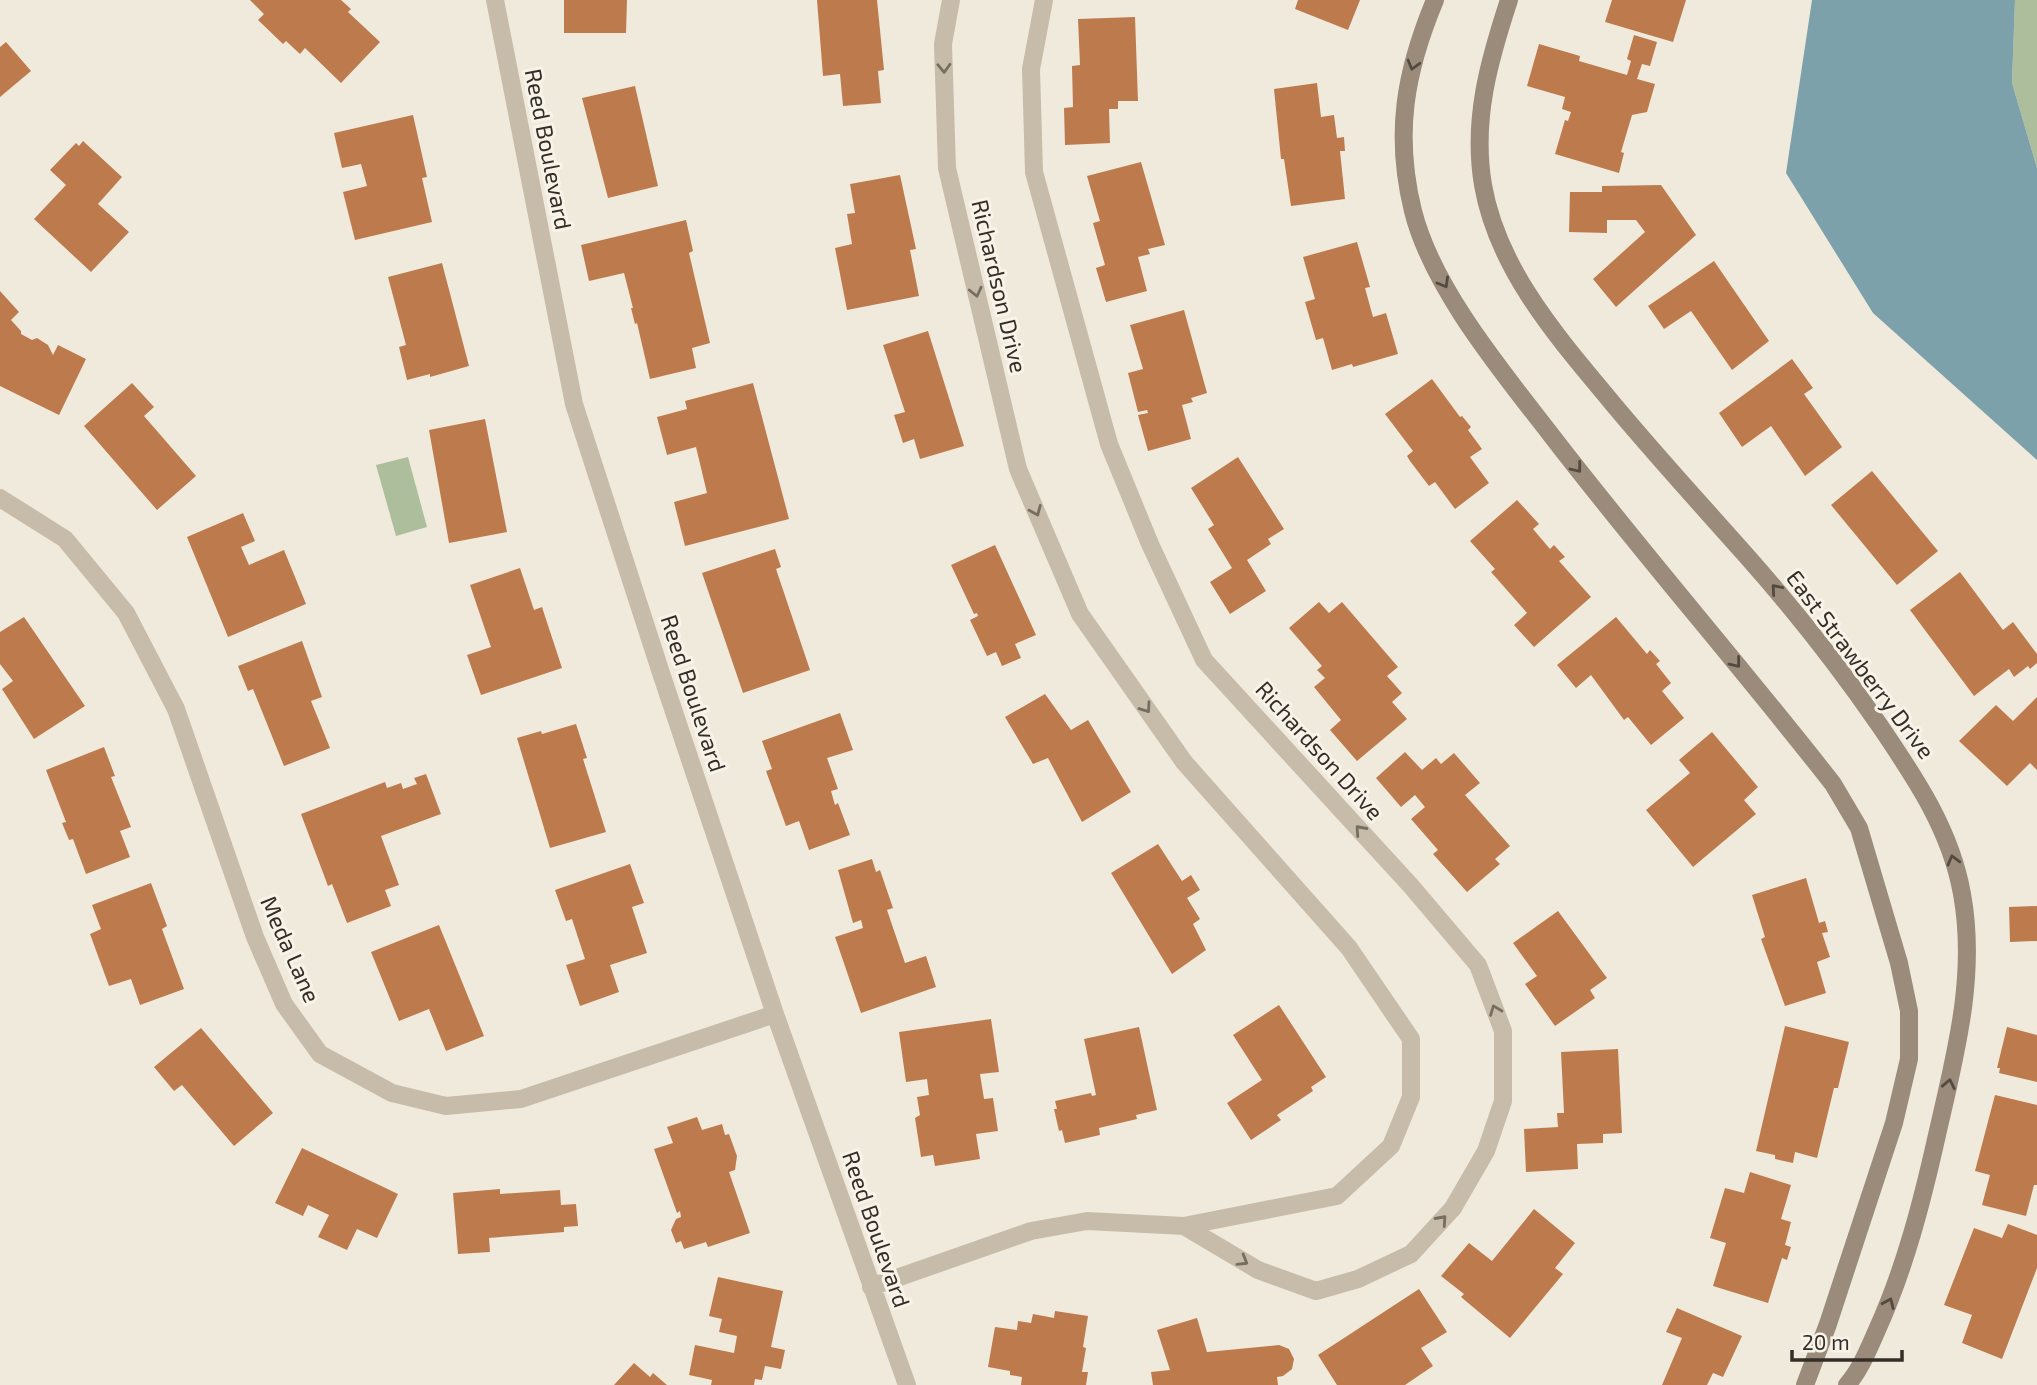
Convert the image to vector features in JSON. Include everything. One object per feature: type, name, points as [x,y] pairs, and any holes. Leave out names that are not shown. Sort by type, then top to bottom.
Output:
[{"type":"street","name":"Reed Boulevard","points":[[495,0],[574,404],[775,1014],[907,1385]]},
{"type":"street","name":"Richardson Drive","points":[[871,1287],[1031,1231],[1087,1221],[1184,1226],[1337,1196],[1391,1146],[1411,1097],[1411,1039],[1349,948],[1184,762],[1080,614],[1018,469],[947,169],[943,44],[951,0]]},
{"type":"street","name":"Richardson Drive","points":[[1044,0],[1031,69],[1034,172],[1109,444],[1150,544],[1204,660],[1411,886],[1478,965],[1503,1031],[1503,1101],[1486,1151],[1453,1208],[1411,1254],[1358,1279],[1316,1291],[1258,1270],[1184,1226]]},
{"type":"street","points":[[1435,0],[1409,78],[1402,129],[1408,186],[1414,214],[1429,256],[1453,299],[1520,394],[1596,494],[1833,784],[1859,828],[1899,963],[1909,1011],[1909,1059],[1890,1135],[1828,1324],[1805,1385]]},
{"type":"street","name":"East Strawberry Drive","points":[[1509,0],[1490,59],[1480,103],[1479,140],[1483,186],[1496,234],[1522,285],[1553,332],[1651,451],[1809,627],[1868,708],[1922,788],[1948,842],[1962,893],[1969,951],[1964,1014],[1925,1191],[1895,1290],[1859,1371],[1847,1385]]},
{"type":"street","name":"Meda Lane","points":[[0,498],[65,540],[126,613],[176,709],[255,937],[284,1004],[320,1054],[392,1093],[446,1106],[521,1099],[775,1014]]},
{"type":"green space","points":[[2015,0],[2037,0],[2037,168],[2012,83]]},
{"type":"green space","points":[[408,457],[427,527],[396,536],[376,465]]},
{"type":"water","points":[[1812,0],[2015,0],[2012,83],[2037,168],[2037,460],[1873,313],[1786,173]]},
{"type":"building","points":[[250,0],[341,0],[351,9],[348,12],[380,42],[341,83],[305,48],[300,54],[286,41],[283,44],[258,20],[264,14]]},
{"type":"building","points":[[564,0],[627,0],[626,33],[564,33]]},
{"type":"building","points":[[817,0],[877,0],[884,70],[878,71],[881,103],[843,106],[840,74],[823,76]]},
{"type":"building","points":[[1298,0],[1360,0],[1348,30],[1295,9]]},
{"type":"building","points":[[1612,0],[1686,0],[1673,42],[1605,22]]},
{"type":"building","points":[[1135,17],[1138,101],[1118,101],[1118,109],[1109,109],[1110,143],[1065,145],[1064,108],[1073,107],[1072,66],[1080,65],[1078,19]]},
{"type":"building","points":[[1634,35],[1657,42],[1650,66],[1642,64],[1637,79],[1655,84],[1647,112],[1632,115],[1621,152],[1624,153],[1619,173],[1555,154],[1565,120],[1568,121],[1571,112],[1562,109],[1565,97],[1527,86],[1539,44],[1580,56],[1579,61],[1627,75],[1631,61],[1627,59]]},
{"type":"building","points":[[6,42],[31,71],[0,97],[0,47]]},
{"type":"building","points":[[1317,83],[1321,117],[1334,115],[1337,138],[1344,137],[1345,151],[1340,151],[1345,199],[1291,206],[1284,159],[1281,159],[1274,89]]},
{"type":"building","points":[[635,86],[658,186],[608,198],[582,98]]},
{"type":"building","points":[[413,115],[427,177],[422,178],[432,222],[355,240],[343,192],[367,186],[361,164],[342,168],[334,133]]},
{"type":"building","points":[[83,141],[122,177],[98,204],[129,232],[91,272],[34,219],[66,185],[50,170],[76,143],[79,146]]},
{"type":"building","points":[[1141,162],[1165,245],[1148,249],[1150,254],[1138,257],[1147,291],[1106,302],[1096,268],[1105,265],[1093,223],[1100,221],[1087,176]]},
{"type":"building","points":[[900,175],[916,249],[910,250],[919,296],[847,310],[835,248],[852,244],[847,214],[855,213],[850,184]]},
{"type":"building","points":[[1661,185],[1696,235],[1616,307],[1593,279],[1645,232],[1636,220],[1607,220],[1607,233],[1569,232],[1570,192],[1602,192],[1602,186]]},
{"type":"building","points":[[686,220],[693,251],[689,253],[710,343],[692,348],[696,368],[650,379],[624,273],[589,281],[581,245]]},
{"type":"building","points":[[1357,242],[1370,287],[1365,288],[1373,317],[1386,313],[1398,354],[1332,370],[1323,338],[1316,340],[1305,302],[1315,299],[1303,257]]},
{"type":"building","points":[[1714,261],[1769,341],[1732,370],[1691,311],[1664,329],[1648,306]]},
{"type":"building","points":[[442,263],[469,366],[430,377],[430,374],[407,380],[399,347],[406,345],[388,277]]},
{"type":"building","points":[[0,291],[19,312],[11,320],[21,334],[32,340],[37,338],[48,345],[53,355],[58,345],[86,359],[59,415],[0,386]]},
{"type":"building","points":[[1184,310],[1207,393],[1191,398],[1193,402],[1182,405],[1191,439],[1148,451],[1138,415],[1148,413],[1147,410],[1138,412],[1128,373],[1143,369],[1130,325]]},
{"type":"building","points":[[928,331],[964,446],[920,459],[914,439],[903,443],[894,415],[905,412],[883,345]]},
{"type":"building","points":[[1792,359],[1813,388],[1804,394],[1842,447],[1805,476],[1771,426],[1742,447],[1719,413]]},
{"type":"building","points":[[1432,379],[1460,417],[1471,427],[1468,430],[1482,449],[1470,457],[1489,483],[1455,509],[1435,482],[1429,486],[1410,461],[1407,456],[1413,451],[1385,414]]},
{"type":"building","points":[[132,383],[154,407],[144,416],[196,476],[157,510],[84,426]]},
{"type":"building","points":[[753,383],[789,519],[685,546],[674,502],[707,493],[696,447],[667,455],[657,417],[687,409],[685,401]]},
{"type":"building","points":[[485,419],[507,532],[449,543],[429,430]]},
{"type":"building","points":[[1238,457],[1284,529],[1268,539],[1271,544],[1247,560],[1266,591],[1230,614],[1210,582],[1232,568],[1208,529],[1214,525],[1191,488]]},
{"type":"building","points":[[1872,471],[1938,551],[1897,585],[1831,505]]},
{"type":"building","points":[[1517,500],[1539,524],[1533,529],[1550,549],[1554,545],[1565,557],[1559,561],[1591,597],[1534,647],[1514,625],[1527,613],[1491,572],[1495,569],[1470,541]]},
{"type":"building","points":[[243,513],[255,541],[241,547],[249,565],[284,550],[306,604],[228,637],[187,537]]},
{"type":"building","points":[[995,545],[1036,635],[1015,644],[1021,658],[1002,666],[996,652],[987,656],[970,620],[978,616],[977,613],[974,614],[951,565]]},
{"type":"building","points":[[775,549],[781,567],[776,569],[810,670],[743,693],[702,573]]},
{"type":"building","points":[[520,568],[534,610],[542,607],[562,668],[481,695],[467,655],[491,647],[470,585]]},
{"type":"building","points":[[1960,572],[2003,630],[2013,622],[2037,654],[2037,663],[2030,669],[2028,666],[2014,677],[2009,669],[1974,696],[1910,610]]},
{"type":"building","points":[[1319,602],[1329,613],[1342,602],[1398,667],[1387,676],[1402,693],[1392,702],[1407,719],[1357,761],[1330,730],[1341,720],[1314,687],[1325,678],[1317,670],[1322,666],[1289,628]]},
{"type":"building","points":[[24,617],[85,706],[34,739],[2,689],[13,681],[0,664],[0,632]]},
{"type":"building","points":[[1616,617],[1647,654],[1650,650],[1660,661],[1656,664],[1671,683],[1662,691],[1684,718],[1651,745],[1628,717],[1624,720],[1591,675],[1576,688],[1557,665]]},
{"type":"building","points":[[302,641],[322,697],[311,701],[330,748],[284,766],[253,689],[248,691],[238,666]]},
{"type":"building","points":[[1045,694],[1071,730],[1088,720],[1131,792],[1082,822],[1048,758],[1033,764],[1005,717]]},
{"type":"building","points":[[2037,697],[2037,770],[2030,763],[2007,786],[1959,741],[1996,705],[2013,721]]},
{"type":"building","points":[[840,713],[853,750],[827,758],[838,789],[831,791],[835,805],[838,803],[850,835],[809,850],[799,821],[786,826],[766,771],[772,769],[762,741]]},
{"type":"building","points":[[576,724],[587,758],[583,759],[606,832],[550,848],[517,738]]},
{"type":"building","points":[[1712,732],[1758,787],[1744,800],[1756,814],[1693,867],[1646,810],[1690,773],[1679,760]]},
{"type":"building","points":[[104,747],[115,776],[111,777],[131,827],[120,831],[130,857],[86,874],[73,839],[69,840],[62,823],[66,822],[46,770]]},
{"type":"building","points":[[1405,752],[1422,770],[1436,758],[1441,764],[1454,753],[1480,783],[1465,795],[1510,846],[1495,859],[1500,864],[1467,892],[1433,854],[1438,850],[1411,819],[1425,807],[1415,795],[1401,807],[1376,778]]},
{"type":"building","points":[[426,774],[441,814],[381,836],[399,885],[385,890],[391,906],[347,923],[332,884],[328,886],[301,814],[385,782],[387,788],[401,783],[403,789],[417,784],[414,778]]},
{"type":"building","points":[[1158,844],[1182,881],[1191,875],[1200,890],[1187,898],[1200,919],[1193,924],[1206,950],[1172,974],[1111,873]]},
{"type":"building","points":[[872,859],[876,872],[880,870],[893,908],[887,910],[905,963],[926,956],[936,987],[861,1013],[835,937],[863,928],[861,920],[853,923],[838,870]]},
{"type":"building","points":[[630,864],[644,903],[632,907],[647,953],[610,965],[619,992],[580,1006],[566,965],[585,959],[572,919],[566,921],[555,890]]},
{"type":"building","points":[[1806,878],[1819,923],[1825,921],[1828,932],[1822,933],[1830,957],[1817,962],[1826,993],[1785,1006],[1761,939],[1765,937],[1752,895]]},
{"type":"building","points":[[151,883],[167,926],[162,929],[184,989],[140,1005],[131,979],[109,986],[90,934],[101,929],[92,905]]},
{"type":"building","points":[[2037,906],[2037,941],[2010,942],[2009,907]]},
{"type":"building","points":[[1558,911],[1607,978],[1590,990],[1595,998],[1555,1026],[1525,984],[1537,976],[1513,943]]},
{"type":"building","points":[[439,925],[484,1036],[446,1051],[429,1009],[399,1021],[371,952]]},
{"type":"building","points":[[1279,1005],[1326,1077],[1311,1087],[1313,1091],[1277,1115],[1281,1120],[1251,1140],[1227,1103],[1262,1080],[1233,1035]]},
{"type":"building","points":[[991,1019],[999,1072],[980,1074],[984,1099],[993,1098],[998,1131],[976,1134],[980,1159],[935,1166],[933,1155],[921,1157],[915,1118],[920,1115],[917,1097],[929,1095],[927,1079],[906,1082],[899,1032]]},
{"type":"building","points":[[1785,1026],[1849,1042],[1838,1088],[1834,1088],[1817,1158],[1795,1152],[1793,1163],[1756,1151]]},
{"type":"building","points":[[1139,1027],[1157,1110],[1136,1115],[1137,1119],[1099,1128],[1100,1135],[1065,1143],[1062,1130],[1059,1131],[1055,1101],[1091,1093],[1092,1096],[1096,1095],[1084,1039]]},
{"type":"building","points":[[2007,1027],[2037,1035],[2037,1082],[1999,1073],[2000,1068],[1997,1068]]},
{"type":"building","points":[[201,1028],[273,1113],[234,1146],[182,1085],[174,1091],[154,1067]]},
{"type":"building","points":[[1618,1049],[1622,1133],[1603,1134],[1603,1143],[1577,1144],[1578,1169],[1526,1172],[1524,1129],[1558,1127],[1557,1113],[1564,1113],[1561,1052]]},
{"type":"building","points":[[1995,1095],[2037,1105],[2037,1185],[2034,1185],[2026,1216],[1982,1205],[1990,1175],[1975,1171]]},
{"type":"building","points":[[697,1117],[702,1130],[722,1124],[725,1135],[729,1134],[737,1156],[735,1170],[729,1172],[750,1233],[708,1247],[706,1242],[684,1249],[681,1241],[676,1243],[671,1230],[676,1219],[681,1217],[680,1211],[677,1213],[654,1149],[673,1143],[667,1127]]},
{"type":"building","points":[[302,1148],[398,1194],[377,1238],[357,1229],[347,1250],[318,1237],[329,1215],[308,1205],[303,1216],[275,1203]]},
{"type":"building","points":[[1750,1172],[1791,1185],[1781,1219],[1791,1222],[1785,1245],[1791,1247],[1787,1260],[1782,1258],[1768,1303],[1713,1286],[1726,1243],[1710,1238],[1725,1188],[1744,1193]]},
{"type":"building","points":[[500,1189],[500,1194],[560,1190],[561,1205],[576,1204],[578,1226],[564,1227],[564,1232],[489,1238],[490,1252],[458,1254],[453,1193]]},
{"type":"building","points":[[1534,1209],[1575,1243],[1555,1268],[1563,1274],[1510,1338],[1461,1297],[1464,1294],[1441,1276],[1469,1243],[1492,1261]]},
{"type":"building","points":[[2008,1224],[2037,1235],[2037,1268],[2002,1359],[1962,1343],[1972,1315],[1944,1305],[1974,1228],[2002,1238]]},
{"type":"building","points":[[718,1277],[783,1291],[771,1347],[785,1350],[781,1369],[765,1366],[762,1380],[755,1379],[754,1385],[711,1385],[712,1380],[689,1375],[695,1345],[734,1353],[737,1336],[719,1332],[722,1319],[709,1316]]},
{"type":"building","points":[[1419,1289],[1447,1332],[1421,1348],[1433,1366],[1405,1385],[1337,1385],[1318,1355]]},
{"type":"building","points":[[1677,1308],[1742,1336],[1723,1377],[1713,1373],[1707,1385],[1662,1385],[1682,1338],[1666,1332]]},
{"type":"building","points":[[1055,1311],[1088,1316],[1082,1372],[1088,1372],[1086,1385],[1021,1385],[1022,1377],[1010,1375],[1010,1371],[988,1367],[995,1327],[1017,1330],[1018,1321],[1031,1323],[1033,1314],[1054,1318]]},
{"type":"building","points":[[1197,1318],[1207,1352],[1279,1345],[1289,1349],[1294,1359],[1292,1369],[1277,1377],[1278,1385],[1153,1385],[1151,1372],[1170,1370],[1157,1330]]},
{"type":"building","points":[[634,1363],[650,1377],[653,1373],[667,1385],[614,1385]]}]
